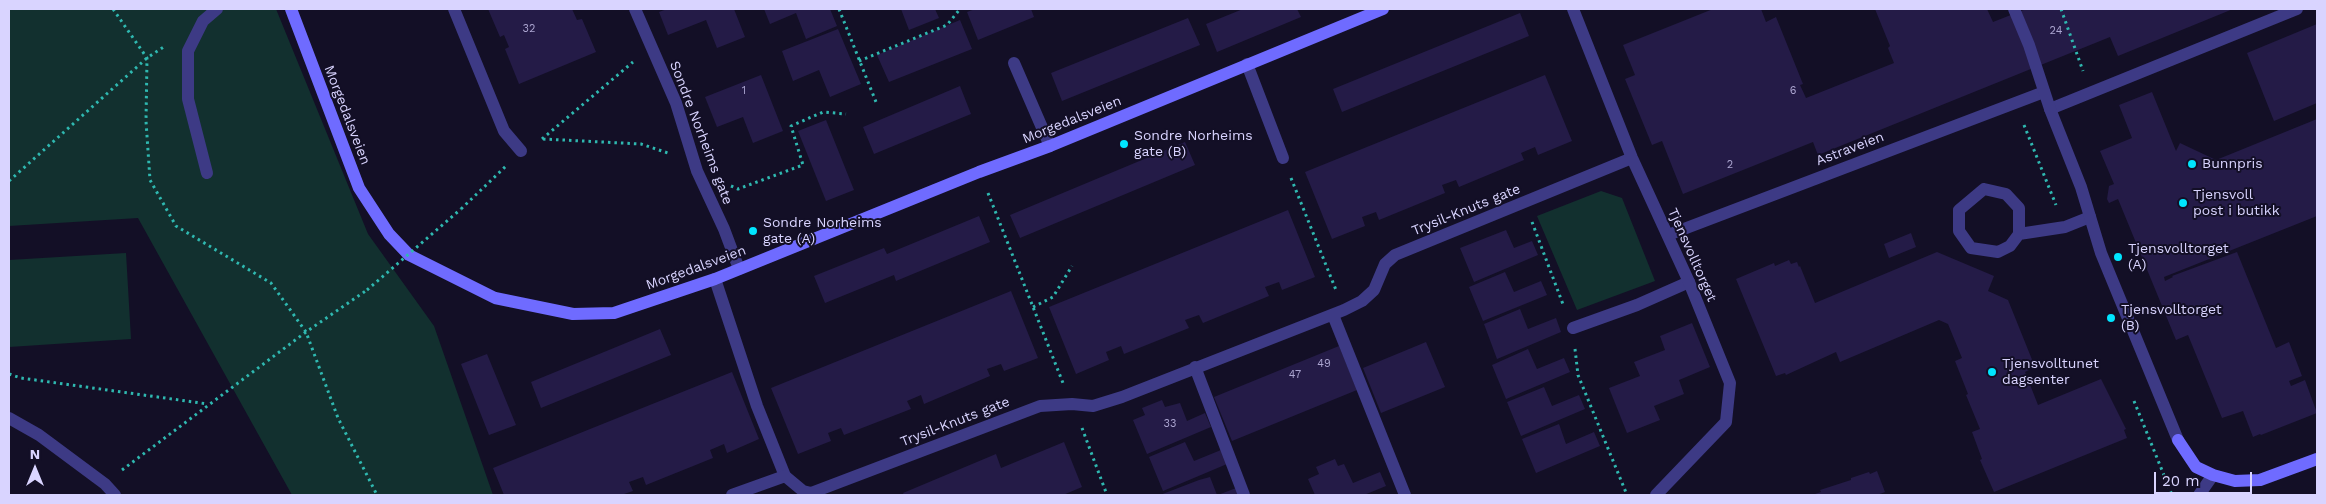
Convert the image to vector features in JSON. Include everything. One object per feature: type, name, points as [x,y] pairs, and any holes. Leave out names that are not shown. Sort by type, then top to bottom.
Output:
[{"type":"street","points":[[207,172],[188,99],[188,51],[203,21],[217,9]]},
{"type":"street","name":"Morgedalsveien","points":[[291,9],[359,188],[389,234],[409,255],[495,298],[573,314],[614,313],[739,269],[979,172],[1050,146],[1383,9]]},
{"type":"street","points":[[454,9],[504,131],[521,151]]},
{"type":"street","name":"Sondre Norheims gate","points":[[635,9],[676,103],[697,171],[724,229],[739,269]]},
{"type":"street","name":"Tjensvolltorget","points":[[1573,9],[1632,158],[1689,282],[1730,383],[1726,422],[1656,495]]},
{"type":"street","points":[[2014,9],[2050,109],[2081,187],[2101,253],[2178,440],[2196,467],[2213,476],[2235,481],[2260,480],[2317,459]]},
{"type":"street","points":[[2050,109],[2297,9]]},
{"type":"street","points":[[1014,63],[1050,146]]},
{"type":"street","points":[[1247,64],[1283,158]]},
{"type":"street","name":"Astraveien","points":[[1668,235],[2044,92]]},
{"type":"street","name":"Trysil-Knuts gate","points":[[784,476],[803,491],[811,493],[1040,406],[1072,404],[1093,406],[1338,312],[1362,301],[1374,290],[1385,264],[1395,255],[1632,158]]},
{"type":"street","points":[[2019,234],[2019,208],[2006,194],[1984,189],[1959,210],[1959,232],[1971,248],[1998,252],[2010,246],[2019,234],[2065,227],[2090,217]]},
{"type":"street","points":[[715,278],[756,406],[784,476],[732,495]]},
{"type":"street","points":[[1573,328],[1638,304],[1689,282]]},
{"type":"street","points":[[1338,312],[1405,495]]},
{"type":"street","points":[[1195,367],[1244,495]]},
{"type":"street","points":[[9,418],[39,436],[105,484],[115,495]]},
{"type":"street","points":[[2199,495],[2213,476]]},
{"type":"path","points":[[839,9],[876,102]]},
{"type":"path","points":[[859,61],[947,25],[960,9]]},
{"type":"path","points":[[2061,9],[2090,92]]},
{"type":"path","points":[[105,484],[208,404],[367,290],[461,209],[521,151],[543,139],[651,47]]},
{"type":"path","points":[[9,181],[147,58]]},
{"type":"path","points":[[543,139],[641,144],[674,155],[697,171],[738,189],[803,165],[791,126],[823,112],[846,114]]},
{"type":"path","points":[[1283,158],[1338,312]]},
{"type":"path","points":[[979,172],[1072,404],[1106,495]]},
{"type":"path","points":[[1033,307],[1053,298],[1072,266]]},
{"type":"path","points":[[306,332],[338,418],[377,495]]},
{"type":"path","points":[[9,374],[21,378],[208,404]]},
{"type":"green space","points":[[9,9],[276,9],[368,234],[434,326],[493,495],[292,495],[138,218],[9,226]]},
{"type":"green space","points":[[1601,191],[1622,198],[1655,281],[1577,310],[1537,216]]},
{"type":"green space","points":[[126,253],[131,339],[9,347],[9,260]]},
{"type":"building","points":[[488,9],[572,9],[577,20],[582,19],[596,52],[519,84],[505,49],[509,47],[504,35],[500,37]]},
{"type":"building","points":[[667,9],[734,9],[745,37],[717,48],[706,20],[668,35],[659,12]]},
{"type":"building","points":[[764,9],[830,9],[837,26],[806,39],[796,13],[770,24]]},
{"type":"building","points":[[901,9],[935,9],[939,18],[909,30]]},
{"type":"building","points":[[975,9],[1031,9],[1034,17],[978,40],[967,12]]},
{"type":"building","points":[[1243,9],[1297,9],[1301,17],[1217,52],[1206,24]]},
{"type":"building","points":[[1713,9],[1761,9],[1766,22],[1776,17],[1803,84],[1800,85],[1806,98],[1894,63],[1888,48],[1890,46],[1875,9],[1987,9],[1993,22],[2026,9],[2233,9],[2118,56],[2110,37],[1818,155],[1813,142],[1683,194],[1662,141],[1652,145],[1625,79],[1635,75],[1623,45]]},
{"type":"building","points":[[1520,13],[1529,36],[1342,112],[1333,89]]},
{"type":"building","points":[[1188,18],[1200,45],[1062,101],[1051,73]]},
{"type":"building","points":[[960,20],[972,49],[889,82],[877,55]]},
{"type":"building","points":[[2317,24],[2317,103],[2274,121],[2247,53]]},
{"type":"building","points":[[838,29],[861,84],[830,97],[819,70],[793,81],[782,51]]},
{"type":"building","points":[[761,75],[783,131],[753,143],[743,117],[717,127],[705,97]]},
{"type":"building","points":[[1545,75],[1572,141],[1538,155],[1535,147],[1521,153],[1524,160],[1459,187],[1456,180],[1442,185],[1445,193],[1379,220],[1376,212],[1362,217],[1365,226],[1332,239],[1305,172]]},
{"type":"building","points":[[960,86],[971,114],[874,154],[863,127]]},
{"type":"building","points":[[2152,92],[2176,151],[2180,143],[2216,160],[2317,119],[2317,216],[2164,277],[2165,281],[2172,276],[2237,252],[2276,348],[2289,342],[2302,376],[2289,381],[2291,386],[2305,380],[2317,413],[2253,437],[2243,411],[2222,418],[2188,335],[2176,340],[2118,199],[2109,203],[2107,199],[2109,186],[2114,184],[2100,151],[2132,138],[2119,105]]},
{"type":"building","points":[[826,120],[854,190],[826,201],[798,131]]},
{"type":"building","points":[[1185,142],[1195,165],[1020,238],[1010,215]]},
{"type":"building","points":[[1288,210],[1315,277],[1282,290],[1279,282],[1265,287],[1269,296],[1203,323],[1199,315],[1185,320],[1189,328],[1124,354],[1121,346],[1106,352],[1109,360],[1076,374],[1049,307]]},
{"type":"building","points":[[979,216],[990,242],[896,281],[894,275],[825,303],[814,276],[884,248],[887,254]]},
{"type":"building","points":[[1506,230],[1514,248],[1532,241],[1538,255],[1474,282],[1460,248]]},
{"type":"building","points":[[1911,233],[1916,247],[1889,258],[1884,244]]},
{"type":"building","name":"Tjensvolltunet dagsenter","points":[[1937,252],[1994,276],[1988,291],[2008,300],[2035,367],[2025,372],[2038,405],[2101,379],[2126,429],[2124,430],[2127,438],[1994,492],[1980,460],[1982,459],[1972,432],[1980,429],[1955,361],[1962,358],[1948,324],[1939,320],[1840,362],[1836,352],[1786,375],[1785,373],[1776,376],[1736,279],[1774,263],[1775,266],[1789,260],[1791,264],[1797,262],[1815,303]]},
{"type":"building","points":[[1505,272],[1514,292],[1541,281],[1547,295],[1483,321],[1469,287]]},
{"type":"building","points":[[1011,291],[1038,358],[1004,371],[1001,364],[987,369],[990,376],[924,404],[921,395],[907,401],[911,409],[844,435],[841,428],[828,433],[831,441],[798,454],[771,388]]},
{"type":"building","points":[[1520,309],[1528,329],[1556,318],[1561,332],[1497,359],[1484,324]]},
{"type":"building","points":[[1692,323],[1710,367],[1679,380],[1684,394],[1654,406],[1660,420],[1627,433],[1609,388],[1640,376],[1634,362],[1665,350],[1660,336]]},
{"type":"building","points":[[660,329],[671,355],[541,408],[531,382]]},
{"type":"building","points":[[1426,342],[1445,387],[1381,413],[1363,368]]},
{"type":"building","points":[[1339,346],[1357,390],[1232,441],[1214,397]]},
{"type":"building","points":[[1528,349],[1537,369],[1564,358],[1570,372],[1506,399],[1492,365]]},
{"type":"building","points":[[487,354],[516,425],[489,435],[461,364]]},
{"type":"building","points":[[732,372],[759,439],[727,453],[724,444],[710,450],[713,458],[646,485],[643,477],[629,482],[633,491],[621,495],[504,495],[493,468]]},
{"type":"building","points":[[1544,387],[1552,406],[1579,395],[1585,409],[1521,436],[1507,402]]},
{"type":"building","points":[[1162,400],[1165,407],[1180,403],[1187,421],[1205,413],[1211,427],[1147,454],[1133,420],[1145,415],[1142,408]]},
{"type":"building","points":[[1559,424],[1566,444],[1594,432],[1600,446],[1536,473],[1522,439]]},
{"type":"building","points":[[1064,442],[1082,487],[1063,495],[904,495],[903,493],[996,454],[1001,468]]},
{"type":"building","points":[[1185,442],[1194,461],[1221,450],[1227,464],[1163,491],[1149,457]]},
{"type":"building","points":[[1335,459],[1338,466],[1344,464],[1353,483],[1380,472],[1386,486],[1364,495],[1315,495],[1308,479],[1319,474],[1316,467]]},
{"type":"building","points":[[1877,471],[1885,492],[1877,495],[1812,495],[1821,492],[1820,490],[1851,480],[1851,478]]},
{"type":"building","points":[[1210,477],[1217,495],[1160,495],[1199,480]]},
{"type":"building","points":[[1236,488],[1239,495],[1218,495]]},
{"type":"place","name":"Sondre Norheims gate (B)","points":[[1124,144]]},
{"type":"place","name":"Bunnpris","points":[[2192,164]]},
{"type":"place","name":"Tjensvoll post i butikk","points":[[2183,203]]},
{"type":"place","name":"Sondre Norheims gate (A)","points":[[753,231]]},
{"type":"place","name":"Tjensvolltorget (A)","points":[[2118,257]]},
{"type":"place","name":"Tjensvolltorget (B)","points":[[2111,318]]},
{"type":"place","name":"Tjensvolltunet dagsenter","points":[[1992,372]]}]
